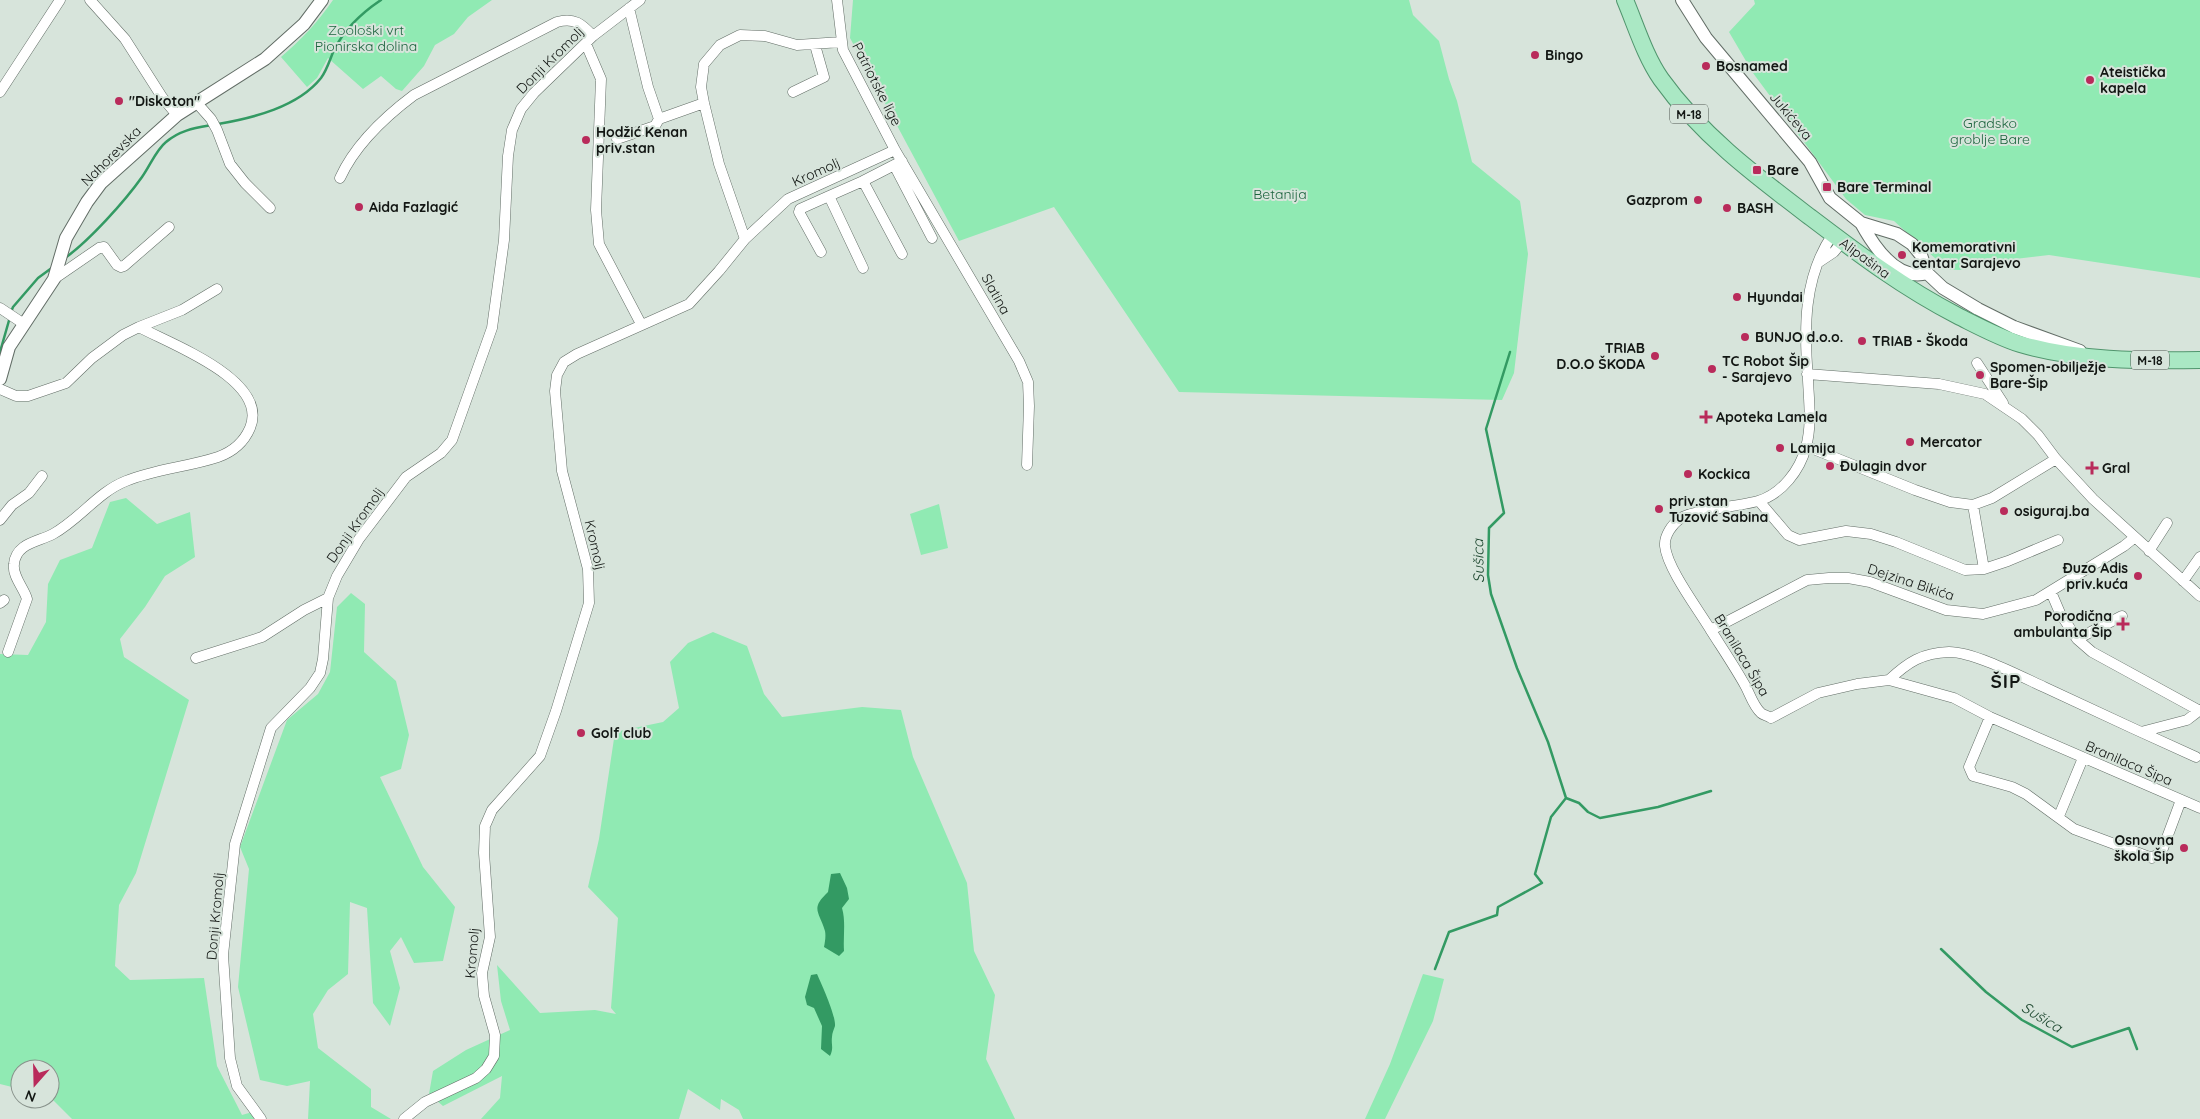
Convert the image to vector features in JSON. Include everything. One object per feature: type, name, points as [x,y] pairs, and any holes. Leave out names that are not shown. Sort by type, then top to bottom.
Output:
[{"type":"main road","name":"Alipašina","points":[[1625,0],[1657,72],[1687,112],[1725,150],[1887,275],[1983,329],[2019,344],[2054,352],[2100,358],[2200,360]]},
{"type":"street","points":[[0,92],[60,0]]},
{"type":"street","points":[[90,0],[125,39],[162,97],[177,115]]},
{"type":"street","name":"Donji Kromolj","points":[[261,1119],[237,1086],[230,1058],[223,955],[235,844],[271,728],[310,688],[320,673],[328,598],[337,576],[359,539],[406,477],[441,453],[452,440],[492,328],[503,248],[508,156],[512,130],[521,109],[534,93],[593,36],[640,0]]},
{"type":"street","name":"Patriotske lige","points":[[837,0],[841,42],[895,150]]},
{"type":"street","name":"Jukićeva","points":[[1682,0],[1706,38],[1810,162],[1826,194],[1861,223],[1875,246],[1893,263],[1910,274],[1927,273]]},
{"type":"street","name":"Nahorevska","points":[[0,380],[9,347],[20,321],[55,277],[66,238],[87,202],[101,183],[177,115],[265,59],[304,24],[316,2]]},
{"type":"street","points":[[630,8],[648,87],[659,119]]},
{"type":"street","points":[[340,178],[359,149],[400,106],[414,95],[557,22],[575,21],[584,26],[593,36]]},
{"type":"street","points":[[745,239],[719,164],[704,103],[701,87],[704,64],[720,45],[740,35],[754,35],[797,46],[841,42]]},
{"type":"street","points":[[586,44],[601,79],[596,210],[599,244],[641,324]]},
{"type":"street","points":[[793,92],[824,77],[815,45]]},
{"type":"street","points":[[196,102],[211,119],[230,164],[245,184],[270,208]]},
{"type":"street","points":[[617,139],[655,126],[659,119],[704,103]]},
{"type":"street","name":"Slatina","points":[[895,150],[898,163],[1019,361],[1028,382],[1029,406],[1026,465]]},
{"type":"street","name":"Kromolj","points":[[404,1119],[424,1102],[476,1078],[486,1069],[494,1056],[495,1035],[484,996],[482,973],[490,937],[484,854],[485,826],[492,810],[540,756],[556,711],[589,603],[588,569],[562,471],[555,391],[557,376],[564,362],[641,324],[689,304],[745,239],[788,199],[895,150]]},
{"type":"street","points":[[821,252],[799,212],[800,209],[898,163],[932,238]]},
{"type":"street","points":[[863,181],[902,254]]},
{"type":"street","points":[[829,196],[863,268]]},
{"type":"street","name":"Jukićeva","points":[[1861,223],[1897,234],[1906,239],[1921,255],[1927,273],[1943,288],[1978,309],[2014,327],[2100,358]]},
{"type":"street","points":[[55,277],[104,246],[117,265],[124,266],[169,227]]},
{"type":"street","points":[[1838,238],[1821,253],[1806,308],[1807,374],[1810,410],[1806,446],[1915,490],[1950,502],[1973,505],[1992,498],[2056,460]]},
{"type":"street","points":[[8,392],[45,391],[66,383],[92,358],[123,335],[182,310],[217,289]]},
{"type":"street","points":[[3,309],[20,321]]},
{"type":"street","points":[[8,652],[27,599],[14,570],[16,554],[22,547],[53,534],[74,520],[109,489],[127,480],[219,457],[237,447],[252,424],[253,411],[248,397],[239,385],[202,358],[139,327]]},
{"type":"street","points":[[1977,363],[2005,406]]},
{"type":"street","points":[[1807,374],[1946,385],[1985,394],[2005,406],[2038,435],[2056,460],[2134,538],[2200,596]]},
{"type":"street","name":"Branilaca Šipa","points":[[1806,446],[1802,460],[1795,473],[1784,485],[1759,501],[1682,517],[1666,536],[1665,545],[1668,557],[1761,713],[1771,718],[1818,693],[1857,684],[1889,680],[1954,698],[1990,718],[2200,808]]},
{"type":"street","points":[[0,520],[12,505],[29,493],[42,476]]},
{"type":"street","name":"Dejzina Bikića","points":[[1759,501],[1788,535],[1799,540],[1846,531],[1871,534],[1965,570],[1984,569],[2008,562],[2058,540]]},
{"type":"street","points":[[1973,505],[1984,569]]},
{"type":"street","points":[[2148,551],[2167,523]]},
{"type":"street","name":"Dejzina Bikića","points":[[1711,630],[1807,580],[1848,578],[1870,582],[1946,610],[1983,614],[2036,600],[2134,538]]},
{"type":"street","points":[[2183,581],[2200,558]]},
{"type":"street","points":[[2051,592],[2060,613],[2077,639],[2092,652],[2200,710],[2187,720],[2141,732]]},
{"type":"street","points":[[196,658],[262,637],[304,610],[328,598]]},
{"type":"street","points":[[2077,639],[2122,616]]},
{"type":"street","points":[[1889,680],[1904,666],[1927,654],[1951,652],[1973,657],[2196,757]]},
{"type":"street","points":[[1990,718],[1969,767],[1973,776],[2001,782],[2026,794],[2074,828],[2152,858],[2162,851],[2181,800]]},
{"type":"street","points":[[2059,816],[2083,758]]},
{"type":"green space","name":"Zoološki vrt Pionirska dolina","points":[[333,0],[492,0],[468,17],[454,34],[435,45],[424,66],[402,91],[396,89],[381,76],[363,89],[328,58],[317,78],[307,87],[281,57],[309,30]]},
{"type":"green space","name":"Betanija","points":[[853,0],[1409,0],[1413,15],[1439,41],[1457,101],[1472,162],[1520,201],[1528,254],[1514,373],[1502,400],[1179,392],[1054,207],[959,241],[850,38]]},
{"type":"green space","name":"Gradsko groblje Bare","points":[[1754,0],[2200,0],[2200,278],[2049,255],[1981,263],[1960,270],[1938,269],[1933,266],[1937,260],[1894,221],[1865,215],[1846,199],[1753,73],[1729,32],[1755,4]]},
{"type":"green space","points":[[126,498],[157,524],[190,512],[195,557],[165,576],[145,607],[120,639],[124,657],[189,700],[136,873],[119,905],[115,966],[130,980],[204,978],[217,1066],[242,1115],[259,1110],[264,1119],[72,1119],[60,1107],[60,1059],[10,1059],[10,1086],[0,1084],[0,654],[28,655],[46,622],[48,584],[60,560],[92,548],[110,502]]},
{"type":"green space","points":[[939,504],[948,548],[921,555],[910,514]]},
{"type":"green space","points":[[351,593],[365,604],[364,652],[396,681],[409,735],[401,769],[380,777],[423,867],[455,907],[443,961],[414,963],[401,937],[390,951],[400,988],[390,1026],[373,1003],[367,908],[350,902],[348,974],[328,990],[313,1014],[318,1048],[371,1089],[371,1107],[391,1119],[308,1119],[310,1081],[287,1086],[260,1080],[238,987],[249,869],[240,847],[287,720],[318,694],[330,672],[337,607]]},
{"type":"green space","points":[[713,632],[747,646],[764,694],[782,717],[862,707],[901,710],[913,757],[967,883],[974,951],[995,995],[986,1059],[1015,1119],[743,1119],[739,1110],[721,1099],[720,1110],[688,1089],[679,1119],[481,1119],[500,1098],[502,1076],[443,1106],[429,1094],[433,1071],[466,1050],[510,1030],[501,1001],[497,965],[540,1013],[595,1010],[616,1014],[611,1008],[618,918],[588,887],[599,839],[615,732],[663,722],[679,708],[670,662],[688,643]]},
{"type":"green space","points":[[1423,974],[1444,979],[1433,1021],[1385,1119],[1365,1119],[1390,1064]]},
{"type":"shaded area","points":[[840,873],[847,888],[849,899],[842,908],[844,951],[839,956],[824,947],[825,931],[818,907],[819,902],[828,892],[831,874]]},
{"type":"shaded area","points":[[817,974],[835,1021],[830,1056],[821,1049],[822,1026],[814,1008],[807,1005],[805,997],[811,975]]},
{"type":"waterway","points":[[218,124],[274,110],[300,97],[321,78],[343,35],[367,10],[381,0]]},
{"type":"waterway","points":[[65,258],[85,242],[116,209],[142,177],[162,145],[182,132],[212,125]]},
{"type":"waterway","points":[[11,312],[13,307],[38,278],[53,267]]},
{"type":"waterway","points":[[0,352],[10,317]]},
{"type":"waterway","name":"Sušica","points":[[1435,969],[1449,932],[1497,915],[1498,907],[1542,883],[1535,874],[1551,817],[1566,798],[1548,742],[1517,668],[1491,594],[1488,575],[1489,528],[1504,513],[1486,429],[1510,352]]},
{"type":"waterway","name":"Sušica","points":[[1566,798],[1579,803],[1588,812],[1600,818],[1658,807],[1711,791]]},
{"type":"waterway","name":"Sušica","points":[[1941,949],[1986,992],[2022,1020],[2072,1047],[2129,1028],[2137,1049]]},
{"type":"place","name":"Bingo","points":[[1535,55]]},
{"type":"place","name":"Bosnamed","points":[[1706,66]]},
{"type":"place","name":"Ateistička kapela","points":[[2090,80]]},
{"type":"place","name":"\"Diskoton\"","points":[[119,101]]},
{"type":"place","name":"Hodžić Kenan priv.stan","points":[[586,140]]},
{"type":"place","name":"Bare","points":[[1757,170]]},
{"type":"place","name":"Bare Terminal","points":[[1827,187]]},
{"type":"place","name":"Gazprom","points":[[1698,200]]},
{"type":"place","name":"Aida Fazlagić","points":[[359,207]]},
{"type":"place","name":"BASH","points":[[1727,208]]},
{"type":"place","name":"Komemorativni centar Sarajevo","points":[[1902,255]]},
{"type":"place","name":"Hyundai","points":[[1737,297]]},
{"type":"place","name":"BUNJO d.o.o.","points":[[1745,337]]},
{"type":"place","name":"TRIAB - Škoda","points":[[1862,341]]},
{"type":"place","name":"TRIAB D.O.O ŠKODA","points":[[1655,356]]},
{"type":"place","name":"TC Robot Šip - Sarajevo","points":[[1712,369]]},
{"type":"place","name":"Spomen-obilježje Bare-Šip","points":[[1980,375]]},
{"type":"place","name":"Apoteka Lamela","points":[[1706,417]]},
{"type":"place","name":"Mercator","points":[[1910,442]]},
{"type":"place","name":"Lamija","points":[[1780,448]]},
{"type":"place","name":"Đulagin dvor","points":[[1830,466]]},
{"type":"place","name":"Gral","points":[[2092,468]]},
{"type":"place","name":"Kockica","points":[[1688,474]]},
{"type":"place","name":"priv.stan Tuzović Sabina","points":[[1659,509]]},
{"type":"place","name":"osiguraj.ba","points":[[2004,511]]},
{"type":"place","name":"Đuzo Adis priv.kuća","points":[[2138,576]]},
{"type":"place","name":"Porodična ambulanta Šip","points":[[2123,624]]},
{"type":"place","name":"Golf club","points":[[581,733]]},
{"type":"place","name":"Osnovna škola Šip","points":[[2184,848]]},
{"type":"district","name":"ŠIP","points":[[2006,681]]}]
